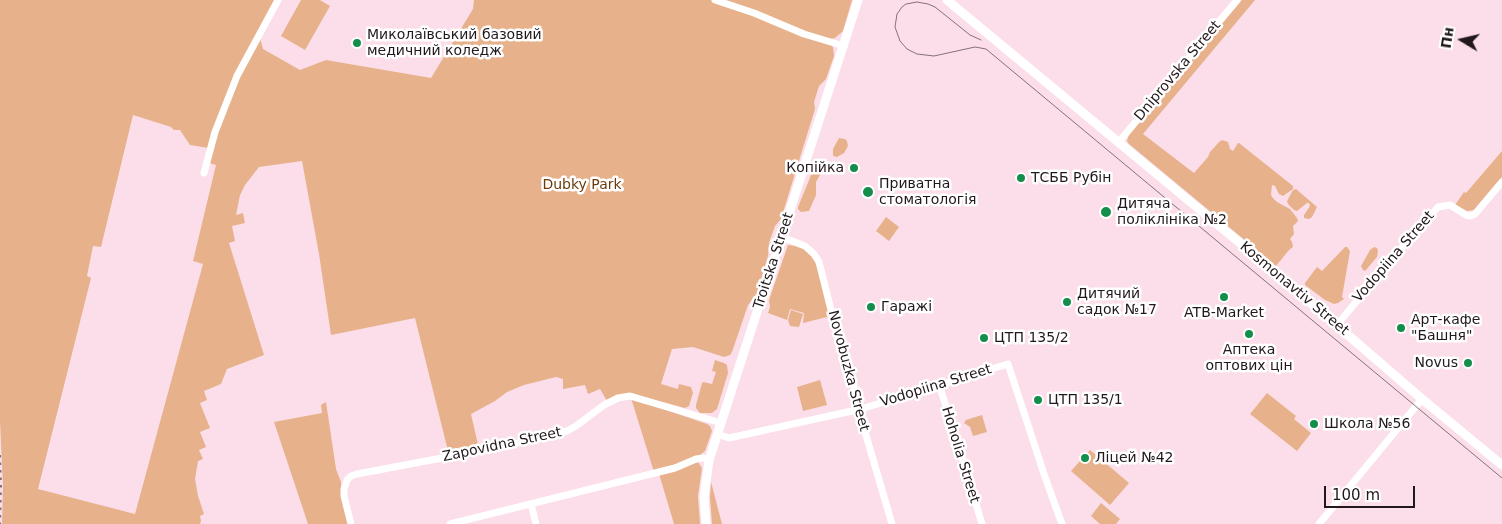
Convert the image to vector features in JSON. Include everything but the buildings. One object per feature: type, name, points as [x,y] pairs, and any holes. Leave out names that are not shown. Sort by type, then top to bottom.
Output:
[{"type":"main road","name":"Troitska Street","points":[[706,524],[704,497],[709,460],[858,0]]},
{"type":"main road","name":"Kosmonavtiv Street","points":[[947,0],[1502,465]]},
{"type":"street","points":[[204,172],[215,132],[237,76],[278,0]]},
{"type":"street","points":[[716,0],[754,13],[804,34],[844,46]]},
{"type":"street","name":"Dniprovska Street","points":[[1118,143],[1238,0]]},
{"type":"street","name":"Vodopiina Street","points":[[1337,325],[1438,207],[1450,205],[1470,216],[1475,214],[1502,182]]},
{"type":"street","name":"Novobuzka Street","points":[[782,237],[804,246],[814,254],[818,262],[892,524]]},
{"type":"street","name":"Vodopiina Street","points":[[717,434],[729,438],[861,409],[1008,364],[1062,524]]},
{"type":"street","name":"Hoholia Street","points":[[939,386],[982,524]]},
{"type":"street","name":"Zapovidna Street","points":[[350,524],[344,496],[345,484],[351,476],[506,446],[560,433],[576,426],[604,405],[618,398],[630,396],[721,423]]},
{"type":"street","points":[[1319,524],[1422,399]]},
{"type":"street","points":[[450,524],[471,522],[531,504],[675,468],[696,459],[703,458],[709,460]]},
{"type":"street","points":[[531,504],[536,524]]},
{"type":"green space","name":"Dubky Park","points":[[0,0],[275,0],[234,75],[209,148],[190,145],[180,130],[174,130],[171,127],[133,115],[101,247],[93,246],[87,276],[91,278],[38,489],[135,514],[203,264],[193,261],[216,165],[209,163],[217,133],[239,77],[260,38],[263,49],[300,70],[326,60],[431,78],[473,9],[474,0],[852,0],[843,31],[831,39],[834,56],[826,79],[819,86],[814,102],[815,109],[781,219],[775,226],[769,243],[768,256],[757,293],[748,305],[732,352],[724,357],[693,347],[672,349],[661,384],[678,389],[679,384],[691,387],[693,393],[689,406],[685,408],[637,395],[607,401],[600,389],[588,394],[585,385],[563,389],[563,379],[556,377],[524,385],[507,392],[471,414],[479,449],[449,455],[415,318],[331,335],[302,161],[259,167],[240,195],[236,215],[243,213],[245,223],[232,226],[235,241],[229,243],[264,355],[227,369],[221,384],[204,391],[207,400],[200,403],[210,428],[200,432],[206,447],[199,450],[203,459],[198,461],[195,479],[204,514],[200,516],[200,524],[2,524],[3,486],[0,421]]},
{"type":"green space","points":[[301,0],[320,0],[330,6],[305,50],[281,36]]},
{"type":"green space","points":[[1242,0],[1255,0],[1143,134],[1194,173],[1222,140],[1228,142],[1230,149],[1233,151],[1239,143],[1293,186],[1293,189],[1283,196],[1272,185],[1272,197],[1290,209],[1298,221],[1293,226],[1294,234],[1290,239],[1293,247],[1276,266],[1127,141],[1129,134]]},
{"type":"green space","points":[[839,138],[845,139],[848,146],[844,153],[837,157],[833,156],[833,149]]},
{"type":"green space","points":[[1502,151],[1502,177],[1474,210],[1467,211],[1455,205],[1464,192],[1466,193]]},
{"type":"green space","points":[[816,163],[819,164],[821,173],[816,182],[816,195],[809,211],[801,212],[798,207]]},
{"type":"green space","points":[[1296,189],[1317,207],[1309,219],[1304,218],[1304,215],[1310,206],[1309,203],[1297,211],[1288,204],[1287,201],[1293,190]]},
{"type":"green space","points":[[886,217],[899,227],[889,241],[876,231]]},
{"type":"green space","points":[[788,245],[804,249],[815,260],[831,316],[803,323],[804,313],[790,309],[787,320],[768,313],[770,307],[769,300]]},
{"type":"green space","points":[[1345,247],[1350,251],[1342,297],[1344,299],[1334,304],[1325,300],[1305,285],[1305,283],[1317,267],[1322,271]]},
{"type":"green space","points":[[1374,247],[1378,251],[1377,257],[1365,271],[1361,266],[1370,250]]},
{"type":"green space","points":[[791,310],[803,314],[799,327],[790,326],[788,320]]},
{"type":"green space","points":[[715,360],[727,365],[728,373],[717,409],[712,413],[700,413],[696,405],[702,383],[712,384],[716,372],[712,371]]},
{"type":"green space","points":[[820,380],[827,405],[803,411],[797,387]]},
{"type":"green space","points":[[1267,393],[1296,416],[1294,419],[1311,433],[1297,451],[1250,414]]},
{"type":"green space","points":[[631,398],[710,426],[712,431],[705,451],[680,464],[654,472]]},
{"type":"green space","points":[[326,402],[336,469],[341,482],[348,524],[308,524],[274,422],[322,413],[321,405]]},
{"type":"green space","points":[[982,415],[987,432],[973,436],[970,427],[964,423],[966,420]]},
{"type":"green space","points":[[1090,450],[1129,483],[1110,505],[1071,471]]},
{"type":"green space","points":[[698,462],[702,468],[698,496],[700,524],[674,524],[659,474]]},
{"type":"green space","points":[[711,482],[722,524],[712,524]]},
{"type":"green space","points":[[1101,503],[1120,519],[1116,524],[1100,524],[1091,516]]},
{"type":"tram line","points":[[981,40],[970,35],[935,7],[928,4],[917,2],[906,4],[897,14],[895,27],[900,41],[907,49],[917,54],[934,56],[975,47],[986,49],[1502,478]]},
{"type":"railway","points":[[0,455],[0,524]]},
{"type":"place","name":"Миколаївський базовий медичний коледж","points":[[357,43]]},
{"type":"place","name":"Копійка","points":[[854,168]]},
{"type":"place","name":"ТСББ Рубін","points":[[1021,178]]},
{"type":"place","name":"Приватна стоматологія","points":[[868,192]]},
{"type":"place","name":"Дитяча поліклініка №2","points":[[1106,212]]},
{"type":"place","name":"ATB-Market","points":[[1224,297]]},
{"type":"place","name":"Дитячий садок №17","points":[[1067,302]]},
{"type":"place","name":"Гаражі","points":[[871,307]]},
{"type":"place","name":"Арт-кафе \"Башня\"","points":[[1401,328]]},
{"type":"place","name":"Аптека оптових цін","points":[[1249,334]]},
{"type":"place","name":"ЦТП 135/2","points":[[984,338]]},
{"type":"place","name":"Novus","points":[[1468,363]]},
{"type":"place","name":"ЦТП 135/1","points":[[1038,400]]},
{"type":"place","name":"Школа №56","points":[[1314,424]]},
{"type":"place","name":"Ліцей №42","points":[[1085,458]]}]
